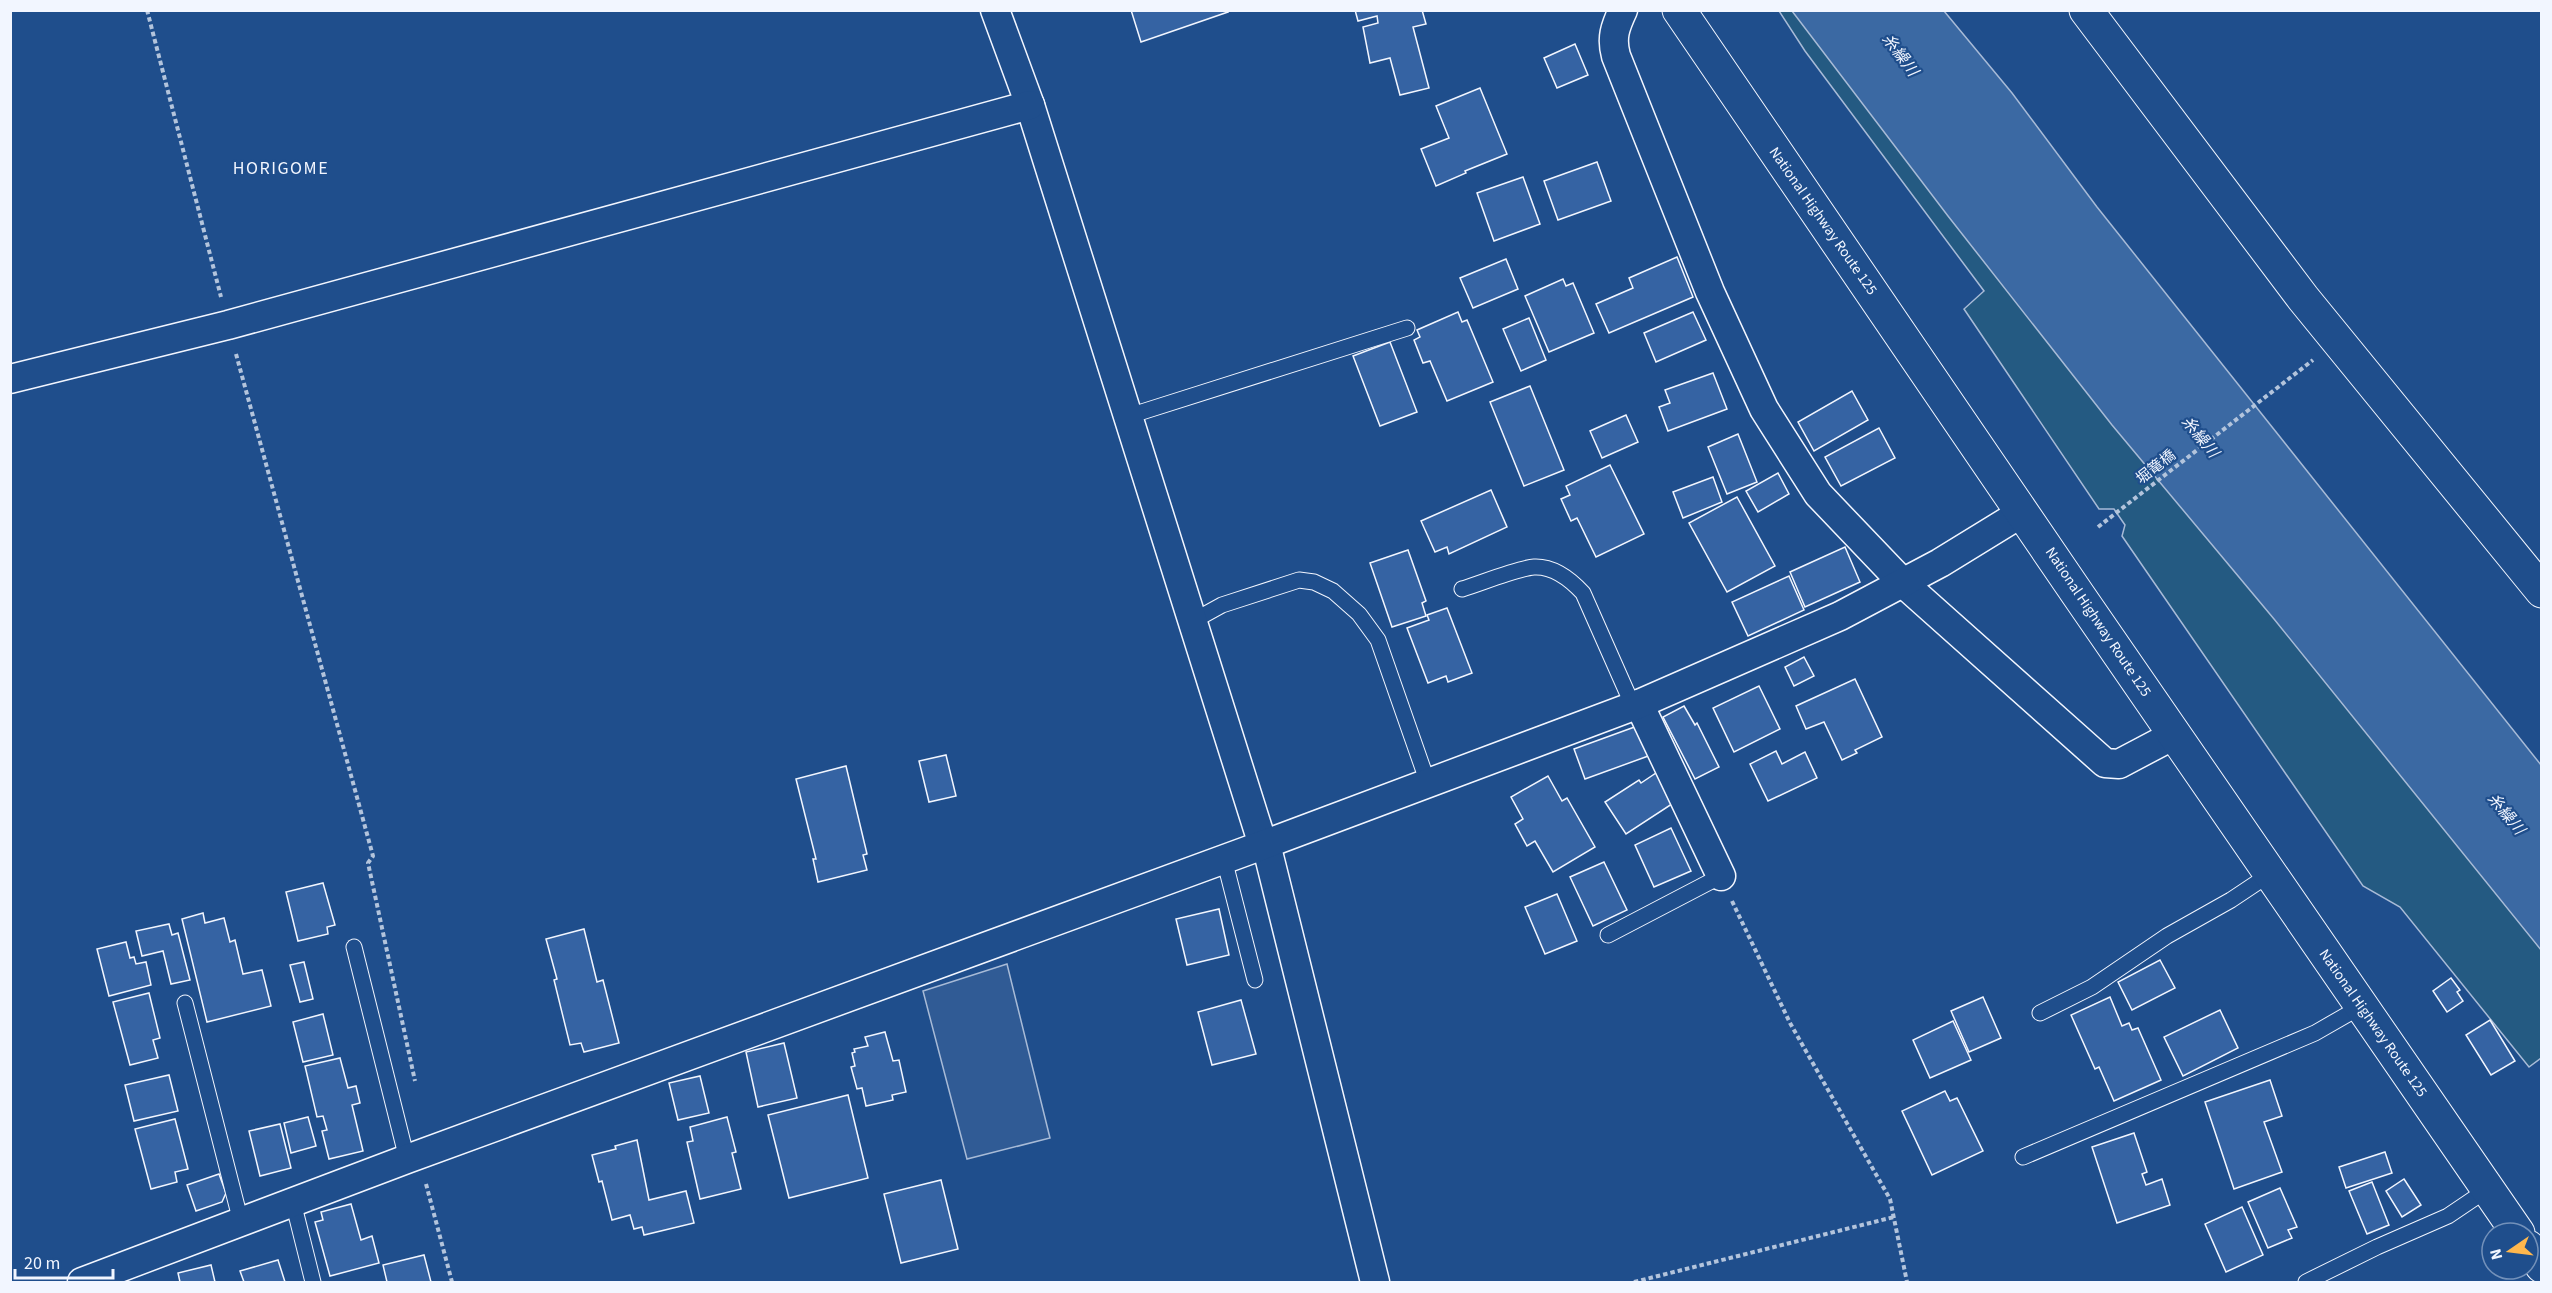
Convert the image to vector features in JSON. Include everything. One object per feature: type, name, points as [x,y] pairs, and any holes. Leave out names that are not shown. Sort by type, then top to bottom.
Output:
[{"type":"main road","name":"National Highway Route 125","points":[[1678,10],[2510,1221]]},
{"type":"main road","points":[[2086,10],[2302,298],[2541,591]]},
{"type":"street","points":[[995,10],[1030,105],[1263,845],[1268,852],[1375,1282]]},
{"type":"street","points":[[1623,10],[1614,30],[1612,43],[1616,56],[1710,292],[1764,409],[1818,494],[1903,583],[2105,763],[2119,764],[2174,735]]},
{"type":"street","points":[[10,379],[228,325],[1030,105]]},
{"type":"street","points":[[82,1282],[413,1156],[1263,845],[1636,705],[1840,616],[1903,583],[2023,512]]},
{"type":"street","points":[[1636,705],[1721,876]]},
{"type":"lane","points":[[1129,416],[1407,328]]},
{"type":"lane","points":[[1462,590],[1534,567],[1556,572],[1572,581],[1582,593],[1636,705]]},
{"type":"lane","points":[[1194,621],[1222,606],[1299,580],[1314,582],[1334,591],[1359,614],[1378,640],[1428,783]]},
{"type":"lane","points":[[1224,859],[1255,980]]},
{"type":"lane","points":[[2040,1013],[2092,987],[2167,936],[2231,900],[2270,874]]},
{"type":"lane","points":[[1608,935],[1721,876]]},
{"type":"lane","points":[[354,947],[413,1156]]},
{"type":"lane","points":[[185,1003],[241,1222]]},
{"type":"lane","points":[[2023,1157],[2315,1033],[2362,1006]]},
{"type":"lane","points":[[2306,1282],[2377,1247],[2448,1216],[2488,1189]]},
{"type":"lane","points":[[293,1202],[314,1282]]},
{"type":"path","points":[[147,10],[228,325],[373,856],[368,863],[415,1081]]},
{"type":"path","name":"堀篭橋","points":[[2098,527],[2308,364]]},
{"type":"path","points":[[1721,876],[1790,1023],[1890,1199],[1907,1282]]},
{"type":"path","points":[[413,1156],[452,1282]]},
{"type":"path","points":[[1634,1282],[1894,1217]]},
{"type":"shaded area","points":[[1779,11],[1810,11],[2541,937],[2541,1058],[2529,1067],[2400,907],[2363,886],[2122,536],[2125,525],[2114,509],[2099,509],[1964,309],[1984,291],[1805,51]]},
{"type":"shaded area","points":[[1007,964],[1050,1138],[967,1159],[923,991]]},
{"type":"water","name":"糸繰川","points":[[1792,11],[1944,11],[2012,93],[2097,207],[2541,765],[2541,950],[2274,619],[2112,425],[1948,216]]},
{"type":"building","points":[[1131,10],[1227,10],[1228,12],[1141,42]]},
{"type":"building","points":[[1355,10],[1422,10],[1426,24],[1413,27],[1429,88],[1400,95],[1390,58],[1370,63],[1363,27],[1378,23],[1377,16],[1358,21]]},
{"type":"building","points":[[1575,44],[1588,75],[1557,88],[1544,58]]},
{"type":"building","points":[[1480,88],[1507,154],[1436,186],[1421,149],[1449,138],[1436,106]]},
{"type":"building","points":[[1597,162],[1611,201],[1558,220],[1544,181]]},
{"type":"building","points":[[1523,177],[1540,224],[1494,241],[1477,193]]},
{"type":"building","points":[[1677,257],[1693,297],[1609,333],[1596,304],[1633,288],[1629,278]]},
{"type":"building","points":[[1506,259],[1518,289],[1473,308],[1460,278]]},
{"type":"building","points":[[1563,279],[1566,286],[1573,283],[1594,333],[1549,352],[1525,296]]},
{"type":"building","points":[[1458,312],[1462,322],[1467,320],[1493,382],[1447,401],[1430,361],[1423,363],[1414,340],[1420,337],[1417,330]]},
{"type":"building","points":[[1693,312],[1706,340],[1656,362],[1644,333]]},
{"type":"building","points":[[1529,318],[1546,360],[1521,371],[1503,329]]},
{"type":"building","points":[[1390,342],[1417,412],[1380,426],[1353,356]]},
{"type":"building","points":[[1713,373],[1727,409],[1668,431],[1659,407],[1670,403],[1665,390]]},
{"type":"building","points":[[1530,386],[1564,470],[1524,486],[1490,402]]},
{"type":"building","points":[[1852,391],[1868,420],[1814,451],[1798,422]]},
{"type":"building","points":[[1626,415],[1638,442],[1602,458],[1590,431]]},
{"type":"building","points":[[1879,428],[1895,458],[1841,486],[1825,457]]},
{"type":"building","points":[[1738,434],[1757,482],[1727,494],[1708,447]]},
{"type":"building","points":[[1610,465],[1644,534],[1596,557],[1577,518],[1571,521],[1561,499],[1570,495],[1566,486]]},
{"type":"building","points":[[1778,473],[1789,494],[1758,512],[1746,491]]},
{"type":"building","points":[[1713,477],[1722,502],[1683,518],[1673,492]]},
{"type":"building","points":[[1491,490],[1507,527],[1449,554],[1447,547],[1435,552],[1421,521]]},
{"type":"building","points":[[1737,497],[1775,566],[1727,592],[1689,523]]},
{"type":"building","points":[[1845,547],[1860,582],[1805,607],[1790,572]]},
{"type":"building","points":[[1408,550],[1426,601],[1422,603],[1426,616],[1392,627],[1370,563]]},
{"type":"building","points":[[1789,576],[1804,610],[1748,636],[1732,602]]},
{"type":"building","points":[[1447,608],[1472,673],[1448,682],[1446,676],[1428,683],[1407,628],[1429,620],[1427,615]]},
{"type":"building","points":[[1804,657],[1814,676],[1794,686],[1785,667]]},
{"type":"building","points":[[1855,679],[1882,737],[1855,750],[1857,753],[1842,760],[1824,722],[1806,729],[1796,706]]},
{"type":"building","points":[[1759,686],[1780,729],[1734,752],[1713,708]]},
{"type":"building","points":[[1684,706],[1695,725],[1697,723],[1719,767],[1695,779],[1663,717]]},
{"type":"building","points":[[1640,725],[1651,755],[1585,779],[1574,749]]},
{"type":"building","points":[[1776,751],[1782,764],[1805,752],[1817,778],[1768,801],[1750,764]]},
{"type":"building","points":[[946,755],[956,796],[929,802],[919,761]]},
{"type":"building","points":[[846,766],[867,854],[863,855],[867,870],[818,882],[813,859],[816,859],[796,779]]},
{"type":"building","points":[[1656,773],[1675,802],[1626,834],[1605,802],[1639,780],[1641,783]]},
{"type":"building","points":[[1548,776],[1562,801],[1567,798],[1595,847],[1553,872],[1535,841],[1527,846],[1515,824],[1523,819],[1511,797]]},
{"type":"building","points":[[1671,828],[1691,871],[1654,887],[1635,845]]},
{"type":"building","points":[[1604,862],[1627,910],[1593,926],[1570,877]]},
{"type":"building","points":[[323,883],[335,925],[327,927],[328,934],[298,941],[286,892]]},
{"type":"building","points":[[1557,894],[1577,941],[1545,954],[1525,907]]},
{"type":"building","points":[[1219,909],[1229,955],[1187,965],[1176,919]]},
{"type":"building","points":[[203,913],[205,923],[224,918],[230,942],[235,940],[243,974],[262,970],[271,1006],[207,1022],[182,919]]},
{"type":"building","points":[[169,924],[172,935],[178,933],[190,980],[171,984],[163,951],[142,956],[136,931]]},
{"type":"building","points":[[584,929],[597,982],[603,980],[619,1043],[584,1052],[581,1043],[570,1045],[554,980],[557,979],[546,939]]},
{"type":"building","points":[[126,942],[130,958],[134,957],[136,964],[146,962],[151,985],[109,996],[97,949]]},
{"type":"building","points":[[2160,960],[2175,988],[2132,1010],[2118,982]]},
{"type":"building","points":[[304,962],[313,999],[300,1002],[290,965]]},
{"type":"building","points":[[2451,978],[2460,990],[2457,992],[2463,1001],[2447,1012],[2433,991]]},
{"type":"building","points":[[149,993],[160,1038],[153,1040],[158,1058],[130,1065],[113,1002]]},
{"type":"building","points":[[1983,997],[2001,1038],[1969,1052],[1951,1011]]},
{"type":"building","points":[[2110,997],[2122,1026],[2129,1023],[2132,1030],[2138,1028],[2161,1080],[2114,1101],[2099,1067],[2095,1069],[2071,1015]]},
{"type":"building","points":[[1241,1000],[1256,1054],[1212,1065],[1198,1012]]},
{"type":"building","points":[[2220,1010],[2238,1048],[2183,1076],[2164,1037]]},
{"type":"building","points":[[323,1014],[333,1055],[303,1062],[293,1022]]},
{"type":"building","points":[[2490,1020],[2515,1061],[2491,1075],[2466,1035]]},
{"type":"building","points":[[1953,1021],[1971,1060],[1930,1078],[1913,1040]]},
{"type":"building","points":[[885,1032],[893,1061],[899,1060],[906,1092],[892,1095],[893,1100],[866,1106],[862,1088],[857,1089],[851,1067],[855,1066],[852,1053],[855,1052],[854,1049],[868,1046],[865,1037]]},
{"type":"building","points":[[784,1043],[797,1098],[758,1107],[746,1052]]},
{"type":"building","points":[[340,1058],[348,1088],[356,1086],[360,1103],[352,1105],[363,1151],[329,1159],[322,1131],[327,1130],[323,1116],[317,1117],[305,1066]]},
{"type":"building","points":[[169,1075],[178,1111],[134,1121],[125,1085]]},
{"type":"building","points":[[700,1076],[709,1113],[678,1120],[669,1083]]},
{"type":"building","points":[[2270,1080],[2282,1116],[2264,1122],[2282,1172],[2234,1189],[2205,1102]]},
{"type":"building","points":[[1945,1091],[1950,1101],[1957,1098],[1983,1151],[1932,1175],[1902,1111]]},
{"type":"building","points":[[848,1095],[868,1178],[789,1198],[768,1115]]},
{"type":"building","points":[[308,1117],[316,1146],[291,1153],[284,1123]]},
{"type":"building","points":[[727,1117],[736,1152],[732,1153],[741,1189],[700,1199],[687,1142],[693,1141],[690,1127]]},
{"type":"building","points":[[175,1119],[188,1169],[175,1172],[177,1182],[151,1189],[135,1129]]},
{"type":"building","points":[[280,1124],[291,1168],[260,1176],[249,1131]]},
{"type":"building","points":[[2134,1133],[2147,1172],[2142,1174],[2146,1185],[2162,1179],[2170,1205],[2117,1223],[2092,1147]]},
{"type":"building","points":[[637,1140],[649,1200],[686,1191],[694,1223],[644,1235],[642,1227],[634,1229],[630,1215],[612,1220],[602,1181],[599,1182],[592,1155],[616,1149],[615,1146]]},
{"type":"building","points":[[2385,1152],[2392,1173],[2346,1188],[2339,1167]]},
{"type":"building","points":[[219,1174],[226,1193],[222,1202],[196,1211],[187,1185]]},
{"type":"building","points":[[2404,1179],[2421,1205],[2402,1217],[2386,1191]]},
{"type":"building","points":[[941,1180],[958,1249],[901,1263],[884,1194]]},
{"type":"building","points":[[2372,1182],[2389,1225],[2367,1234],[2349,1191]]},
{"type":"building","points":[[2280,1188],[2297,1227],[2288,1230],[2292,1238],[2268,1248],[2248,1202]]},
{"type":"building","points":[[351,1204],[361,1240],[372,1236],[379,1263],[330,1276],[315,1222],[323,1220],[321,1212]]},
{"type":"building","points":[[2242,1207],[2263,1255],[2226,1272],[2205,1224]]},
{"type":"building","points":[[424,1255],[431,1282],[387,1282],[383,1265]]},
{"type":"building","points":[[278,1260],[285,1282],[244,1282],[240,1271]]},
{"type":"building","points":[[211,1265],[215,1282],[180,1282],[178,1273]]},
{"type":"district","name":"HORIGOME","points":[[281,168]]}]
